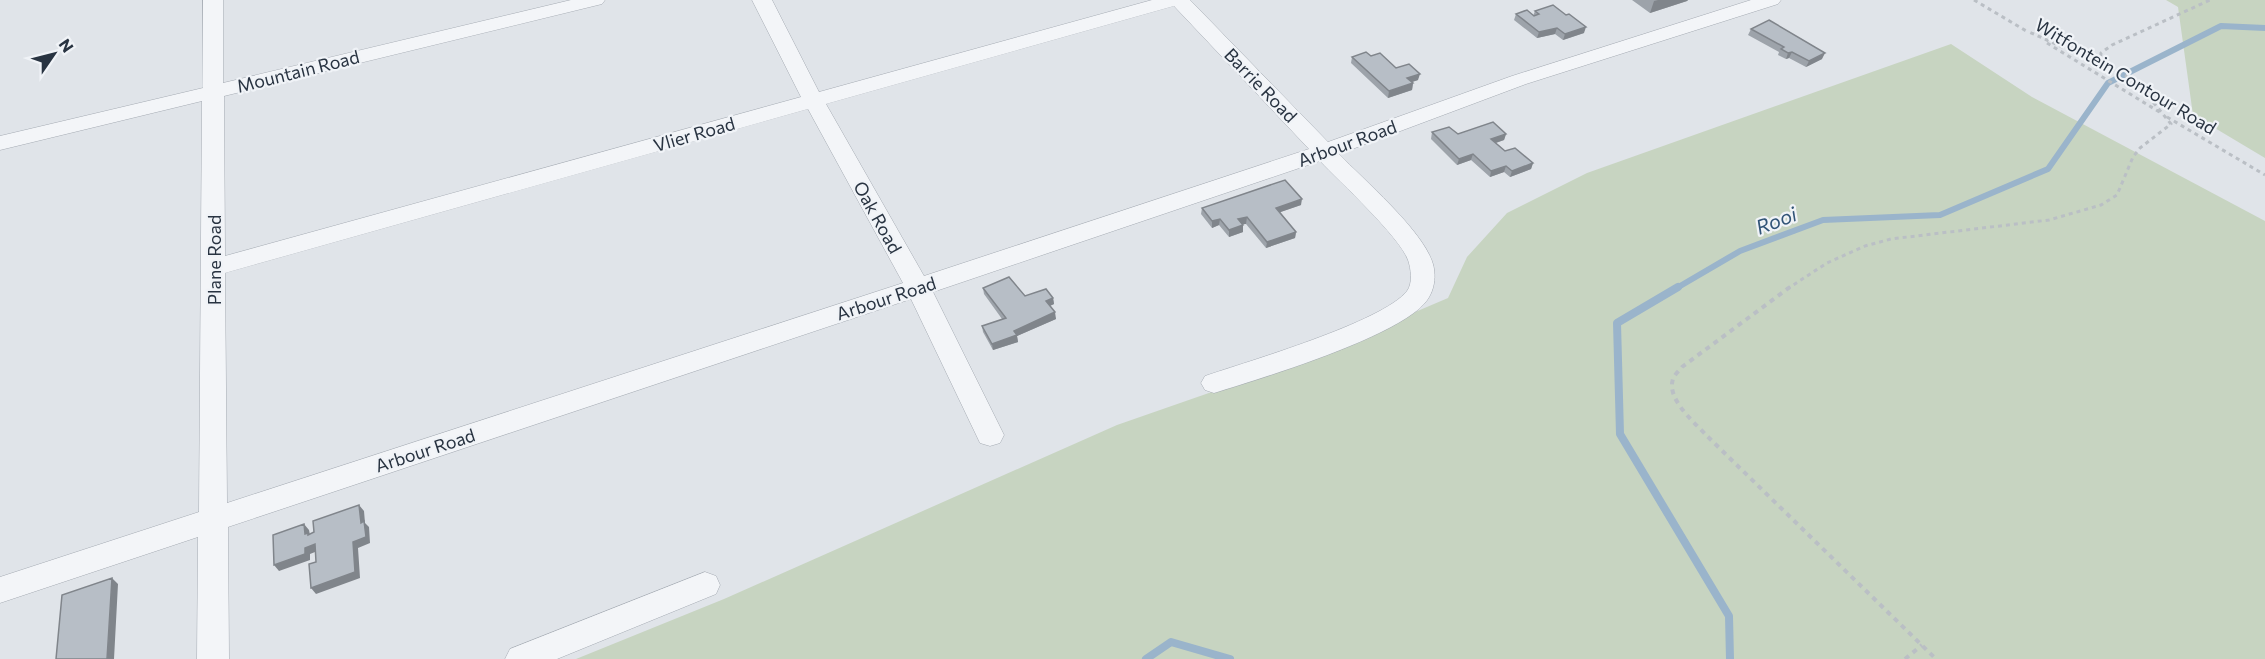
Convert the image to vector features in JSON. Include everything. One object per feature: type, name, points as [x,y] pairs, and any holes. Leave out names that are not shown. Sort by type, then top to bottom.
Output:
[{"type":"street","name":"Plane Road","points":[[213,0],[213,659]]},
{"type":"street","name":"Mountain Road","points":[[0,143],[595,0]]},
{"type":"street","name":"Oak Road","points":[[762,0],[813,100],[918,287],[990,435]]},
{"type":"street","name":"Vlier Road","points":[[214,268],[1174,0]]},
{"type":"street","name":"Barrie Road","points":[[1179,0],[1409,241],[1423,268],[1422,285],[1411,304],[1384,320],[1214,383]]},
{"type":"street","name":"Arbour Road","points":[[0,590],[1250,178],[1722,7],[1771,0]]},
{"type":"street","points":[[521,659],[705,585]]},
{"type":"path","name":"Witfontein Contour Road","points":[[1974,0],[2108,83],[2265,174]]},
{"type":"path","points":[[2100,64],[2101,53],[2112,45],[2210,0]]},
{"type":"path","points":[[1936,659],[1690,418],[1673,394],[1672,379],[1682,367],[1781,293],[1827,263],[1865,246],[1892,239],[2049,220],[2101,205],[2117,195],[2133,157],[2140,148],[2171,124],[2135,80],[2027,31]]},
{"type":"path","points":[[1905,659],[1922,645]]},
{"type":"green space","points":[[2166,0],[2265,0],[2265,158],[2193,115],[2178,7]]},
{"type":"green space","points":[[1951,44],[2032,97],[2265,221],[2265,659],[576,659],[724,599],[1117,425],[1298,362],[1448,298],[1467,257],[1507,213],[1587,173]]},
{"type":"building","points":[[1553,5],[1586,27],[1565,34],[1557,28],[1539,32],[1516,14],[1527,10],[1534,16],[1539,14],[1535,11]]},
{"type":"building","points":[[1769,20],[1825,53],[1809,61],[1792,52],[1788,53],[1781,49],[1784,47],[1751,29]]},
{"type":"building","points":[[1366,52],[1371,56],[1380,53],[1396,68],[1409,64],[1420,74],[1407,78],[1413,83],[1389,91],[1352,57]]},
{"type":"building","points":[[1493,122],[1506,134],[1491,139],[1505,151],[1515,148],[1533,163],[1512,171],[1506,166],[1491,171],[1473,154],[1459,159],[1432,132],[1449,127],[1458,134]]},
{"type":"building","points":[[1285,180],[1302,199],[1276,208],[1296,232],[1267,242],[1247,217],[1238,219],[1243,225],[1229,230],[1220,219],[1212,221],[1202,208]]},
{"type":"building","points":[[1009,277],[1025,296],[1046,289],[1053,298],[1046,301],[1055,312],[1014,331],[1017,335],[992,344],[982,326],[1006,318],[983,288]]},
{"type":"building","points":[[359,505],[361,523],[364,521],[366,537],[353,542],[355,572],[311,588],[309,564],[316,562],[315,544],[305,548],[305,554],[274,565],[273,535],[304,524],[305,534],[308,533],[308,535],[314,532],[313,521]]},
{"type":"building","points":[[112,578],[107,659],[56,659],[62,595]]},
{"type":"waterway","name":"Rooi","points":[[1675,289],[1740,251],[1823,220],[1940,215],[2048,169],[2108,83],[2221,26],[2265,28]]},
{"type":"waterway","name":"Rooi","points":[[1678,287],[1617,323],[1620,434],[1729,616],[1730,659]]},
{"type":"waterway","name":"Rooi","points":[[1146,659],[1171,642],[1230,659]]}]
